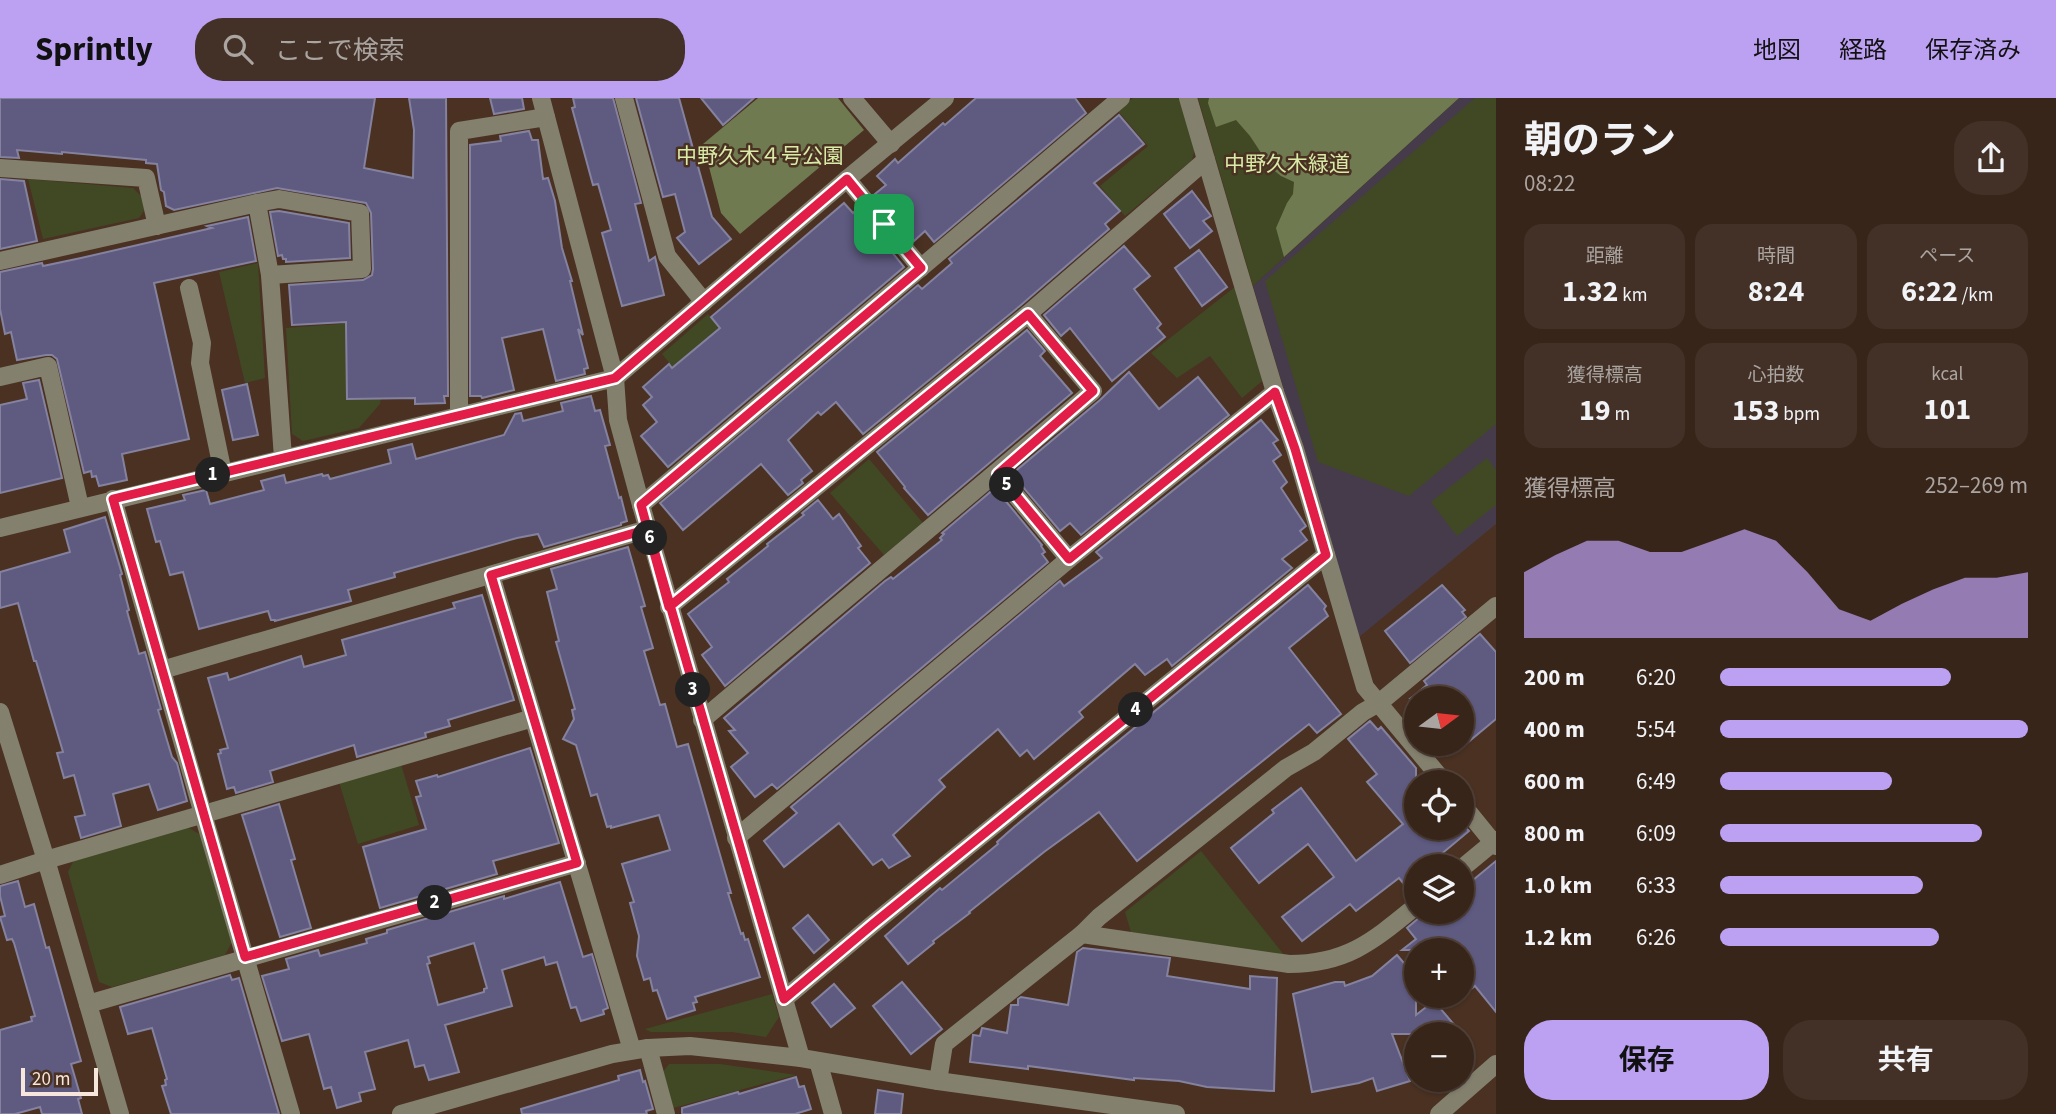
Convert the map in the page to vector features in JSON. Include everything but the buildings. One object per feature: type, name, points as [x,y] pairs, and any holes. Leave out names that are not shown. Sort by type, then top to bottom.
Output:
[{"type":"street","points":[[541,98],[615,378],[618,420],[669,607],[784,999],[834,1114]]},
{"type":"street","points":[[624,98],[667,256],[704,302]]},
{"type":"street","points":[[852,98],[891,144]]},
{"type":"street","points":[[0,528],[615,378],[945,98]]},
{"type":"street","points":[[641,505],[1121,98]]},
{"type":"street","points":[[1188,98],[1366,687],[1434,770]]},
{"type":"street","points":[[459,416],[458,131],[546,117]]},
{"type":"street","points":[[669,607],[1028,314],[1206,160]]},
{"type":"street","points":[[0,168],[146,178],[157,226]]},
{"type":"street","points":[[847,179],[921,268]]},
{"type":"street","points":[[0,261],[279,200],[360,213],[362,269],[270,275]]},
{"type":"street","points":[[257,204],[270,275],[283,458]]},
{"type":"street","points":[[189,288],[202,343],[200,363],[223,473]]},
{"type":"street","points":[[702,720],[998,474],[1093,391],[1028,314]]},
{"type":"street","points":[[0,377],[48,366],[80,508]]},
{"type":"street","points":[[736,838],[1069,559],[1275,392]]},
{"type":"street","points":[[998,474],[1069,559]]},
{"type":"street","points":[[113,499],[291,1114]]},
{"type":"street","points":[[162,670],[648,529]]},
{"type":"street","points":[[784,999],[1326,555]]},
{"type":"street","points":[[491,575],[577,863],[640,1049],[666,1114]]},
{"type":"street","points":[[938,1081],[944,1044],[1082,934],[1098,917],[1286,768],[1314,752],[1363,712],[1379,703],[1496,606]]},
{"type":"street","points":[[0,712],[120,1114]]},
{"type":"street","points":[[0,875],[533,718]]},
{"type":"street","points":[[1474,818],[1495,843],[1474,859]]},
{"type":"street","points":[[88,1004],[577,863]]},
{"type":"street","points":[[1082,934],[1304,964],[1339,957],[1368,944],[1404,916]]},
{"type":"street","points":[[401,1114],[590,1060],[640,1049],[690,1046],[809,1060],[1176,1114]]},
{"type":"street","points":[[1439,1114],[1496,1064]]},
{"type":"shaded area","points":[[1459,98],[1496,98],[1496,524],[1358,638],[1253,286]]},
{"type":"green space","name":"中野久木４号公園","points":[[758,98],[838,98],[864,130],[740,234],[721,213],[703,144]]},
{"type":"green space","points":[[1133,98],[1181,98],[1195,148],[1192,160],[1125,216],[1100,186],[1148,146],[1118,111]]},
{"type":"green space","name":"中野久木緑道","points":[[1198,98],[1459,98],[1253,286]]},
{"type":"green space","name":"中野久木緑道","points":[[1209,98],[1459,98],[1284,257],[1276,228],[1293,194],[1294,182],[1271,168],[1236,120],[1216,127],[1208,103]]},
{"type":"green space","points":[[1475,98],[1496,98],[1496,424],[1409,496],[1318,462],[1265,281]]},
{"type":"green space","points":[[28,179],[133,188],[141,196],[145,209],[139,218],[43,239]]},
{"type":"green space","points":[[258,263],[265,378],[245,383],[219,272]]},
{"type":"green space","points":[[1240,283],[1268,376],[1242,398],[1210,356],[1177,378],[1151,353]]},
{"type":"green space","points":[[708,314],[720,328],[692,390],[662,354]]},
{"type":"green space","points":[[393,320],[380,404],[359,428],[303,441],[292,434],[286,328]]},
{"type":"green space","points":[[1487,458],[1496,470],[1496,505],[1457,536],[1431,502]]},
{"type":"green space","points":[[869,459],[923,523],[884,555],[830,493]]},
{"type":"green space","points":[[401,764],[419,825],[358,844],[339,782]]},
{"type":"green space","points":[[187,827],[203,836],[233,940],[225,955],[112,987],[99,982],[68,872],[74,860]]},
{"type":"green space","points":[[1201,851],[1285,956],[1131,932],[1125,912]]},
{"type":"green space","points":[[772,994],[779,1017],[766,1037],[732,1032],[651,1032],[645,1029]]},
{"type":"green space","points":[[669,1064],[720,1064],[796,1075],[673,1108],[663,1072]]},
{"type":"route","points":[[884,224],[847,179],[615,378],[113,499],[245,957],[577,863],[491,575],[648,529],[669,607],[784,999],[1326,555],[1275,392],[1069,559],[998,474],[1093,391],[1028,314],[669,607],[648,529],[641,505],[921,268],[884,224]]}]
